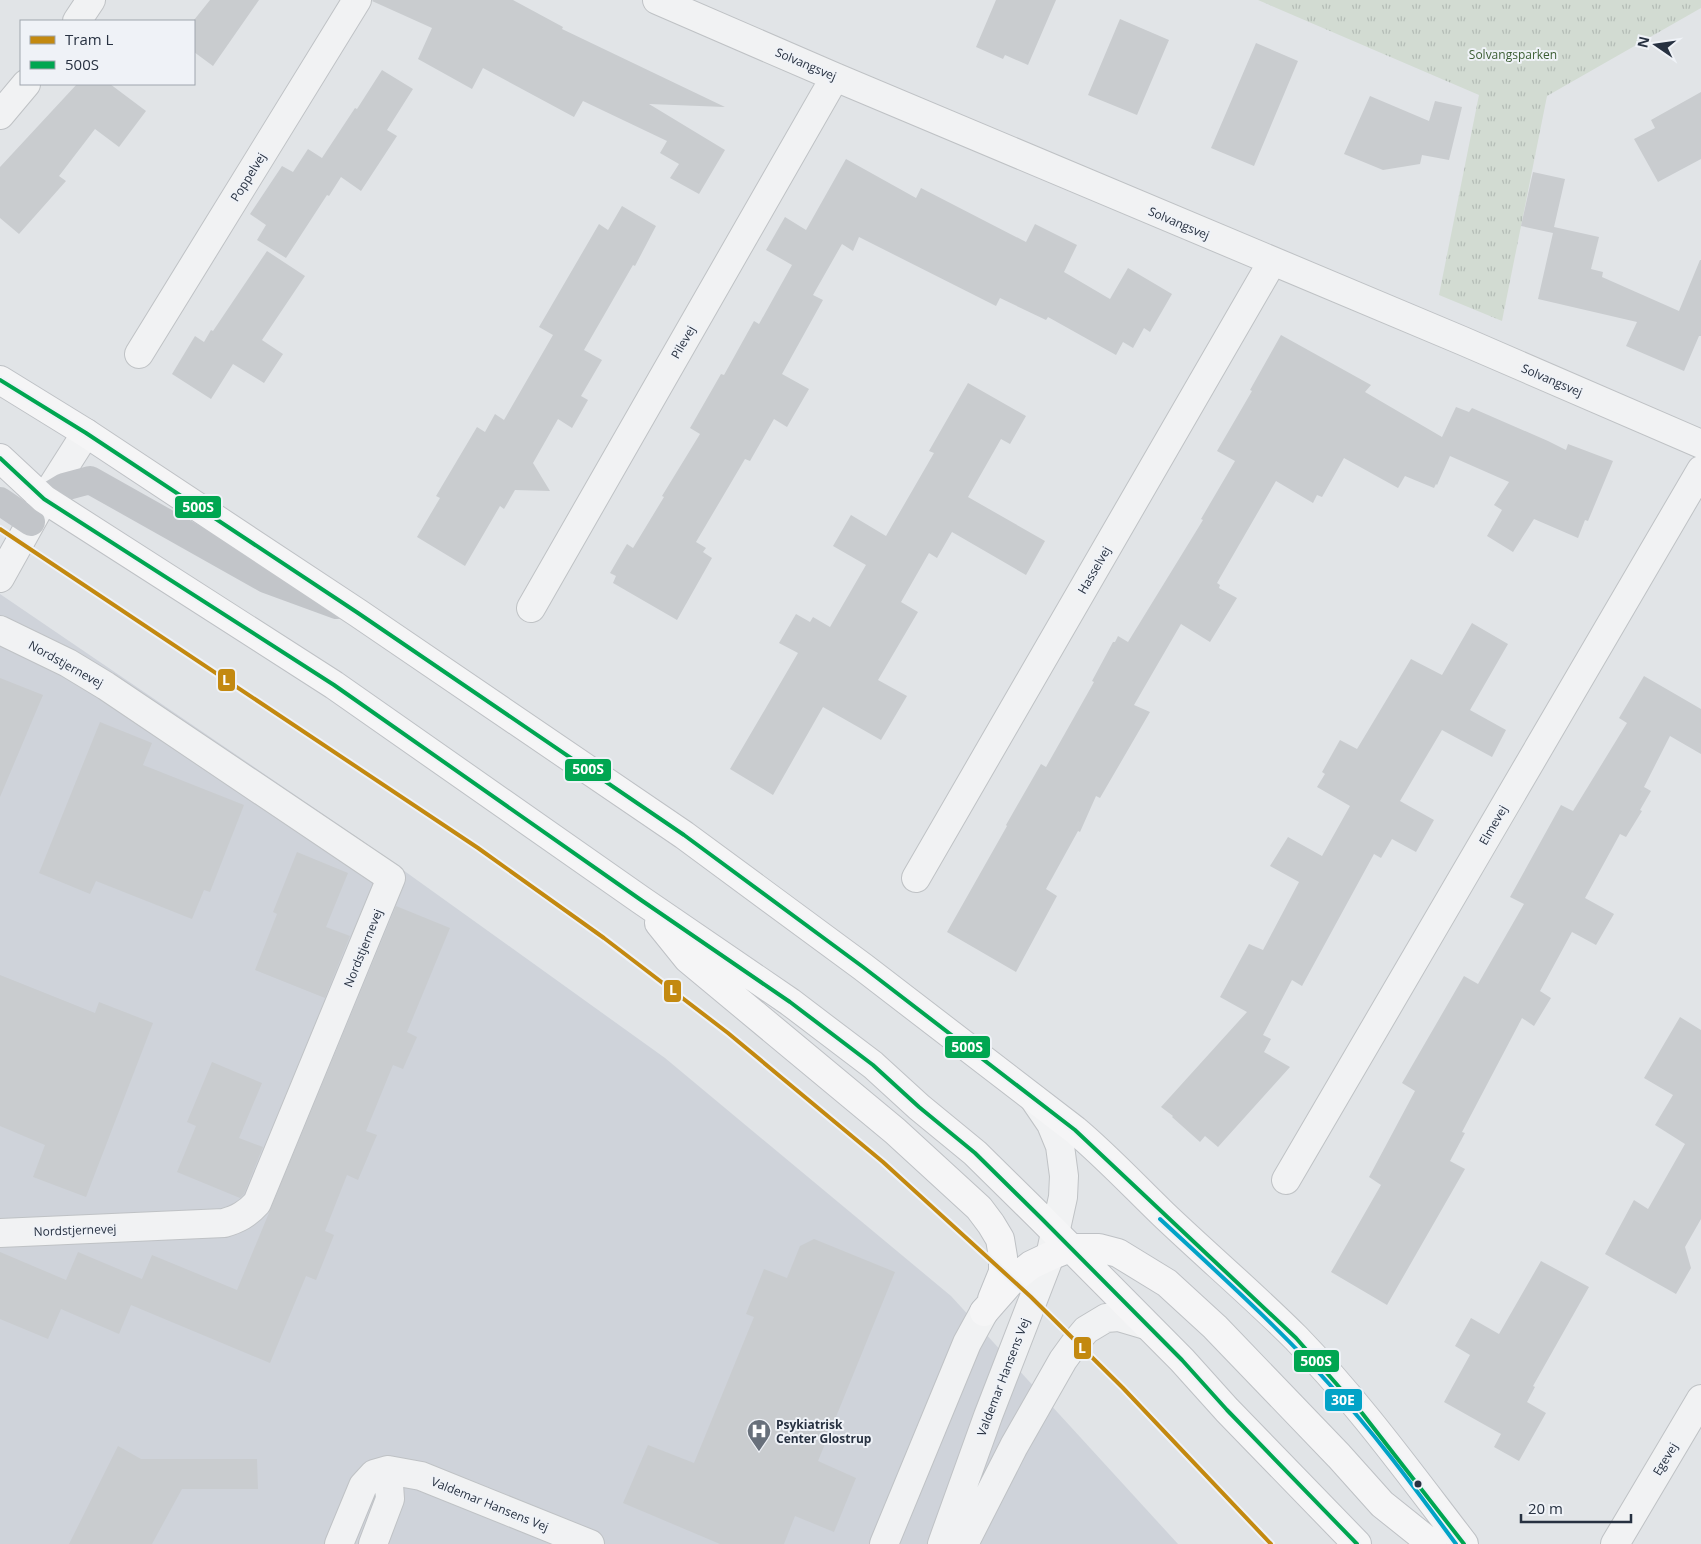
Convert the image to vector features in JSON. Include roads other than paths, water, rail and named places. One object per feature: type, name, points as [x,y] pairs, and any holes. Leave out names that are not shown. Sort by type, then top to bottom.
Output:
[{"type":"main road","points":[[0,380],[86,432],[358,613],[684,835],[863,967],[1092,1144],[1296,1338],[1361,1409],[1464,1544]]},
{"type":"main road","points":[[0,458],[44,499],[334,685],[790,1002],[873,1065],[974,1152],[1058,1246],[1182,1360],[1227,1410],[1357,1544]]},
{"type":"main road","points":[[44,499],[64,486],[90,480],[266,579],[358,613]]},
{"type":"main road","points":[[0,501],[31,522]]},
{"type":"main road","points":[[641,900],[688,959],[894,1130],[955,1185],[987,1219],[1000,1239],[1003,1257],[1002,1272],[998,1286],[984,1312]]},
{"type":"main road","points":[[984,1312],[1012,1280],[1058,1246],[1099,1248],[1118,1252],[1167,1283],[1215,1326],[1382,1504],[1432,1544]]},
{"type":"street","points":[[78,20],[91,0]]},
{"type":"street","name":"Poppelvej","points":[[139,354],[357,0]]},
{"type":"street","name":"Solvangsvej","points":[[657,0],[1272,262],[1463,341],[1701,444]]},
{"type":"street","name":"Pilevej","points":[[531,608],[835,77]]},
{"type":"street","points":[[0,115],[25,85]]},
{"type":"street","name":"Hasselvej","points":[[916,878],[1272,262]]},
{"type":"street","points":[[0,578],[44,499],[86,432]]},
{"type":"street","name":"Elmevej","points":[[1286,1180],[1701,470]]},
{"type":"street","name":"Nordstjernevej","points":[[0,630],[68,662],[106,686],[391,878],[257,1203],[248,1213],[224,1223],[0,1233]]},
{"type":"street","name":"Valdemar Hansens Vej","points":[[942,1544],[988,1416],[1058,1246],[1064,1176],[1060,1146],[1051,1124],[1032,1097]]},
{"type":"street","points":[[884,1544],[966,1343],[984,1312]]},
{"type":"street","points":[[964,1544],[1019,1438],[1063,1360],[1076,1342],[1086,1330],[1106,1318],[1119,1317],[1146,1325]]},
{"type":"street","name":"Egevej","points":[[1615,1544],[1701,1399]]},
{"type":"street","points":[[339,1544],[363,1486],[374,1474],[388,1470],[390,1499],[373,1544]]},
{"type":"street","name":"Valdemar Hansens Vej","points":[[388,1470],[421,1476],[590,1544]]},
{"type":"tram line","name":"L","points":[[0,529],[478,848],[604,938],[728,1033],[883,1162],[1031,1297],[1123,1388],[1271,1544]]},
{"type":"place","name":"Psykiatrisk Center Glostrup","points":[[759,1452]]},
{"type":"park label","name":"Solvangsparken","points":[[1513,54]]}]
